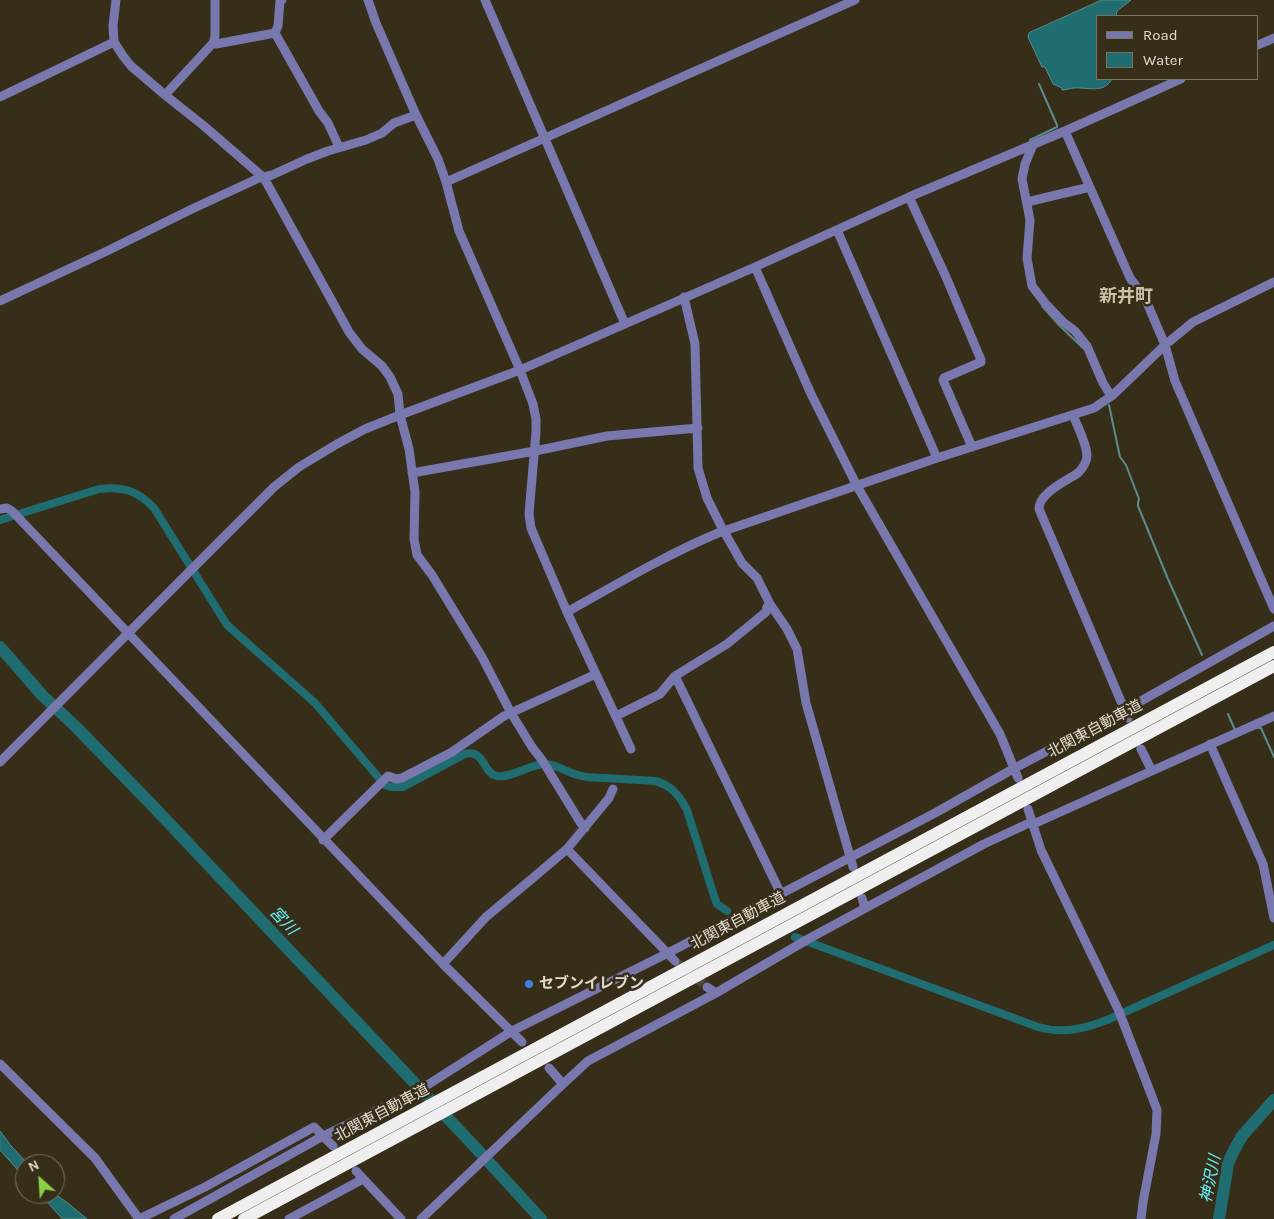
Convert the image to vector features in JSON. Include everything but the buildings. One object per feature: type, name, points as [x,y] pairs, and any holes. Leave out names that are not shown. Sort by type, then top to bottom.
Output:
[{"type":"highway","name":"北関東自動車道","points":[[455,1099],[1274,652]]},
{"type":"highway","name":"北関東自動車道","points":[[218,1219],[455,1099],[1274,666]]},
{"type":"highway","name":"北関東自動車道","points":[[244,1219],[422,1116]]},
{"type":"street","points":[[116,0],[113,26],[114,42],[123,56],[131,66],[264,178],[349,332],[362,349],[382,366],[390,377],[398,394],[400,414],[409,449],[415,492],[414,540],[417,555],[432,575],[478,652],[511,713],[585,828]]},
{"type":"street","points":[[165,95],[213,43],[215,36],[215,0]]},
{"type":"street","points":[[275,32],[278,26],[281,0]]},
{"type":"street","points":[[368,0],[416,115],[438,159],[459,231],[533,404],[536,432],[530,514],[531,528],[630,749]]},
{"type":"street","points":[[485,0],[625,324]]},
{"type":"street","points":[[446,182],[855,0]]},
{"type":"street","points":[[213,43],[216,44],[275,32]]},
{"type":"street","points":[[275,32],[340,147]]},
{"type":"street","points":[[1259,45],[1274,38]]},
{"type":"street","points":[[0,97],[114,42]]},
{"type":"street","points":[[0,762],[274,487],[299,467],[365,429],[400,414],[520,370],[909,197],[1033,145],[1179,80]]},
{"type":"street","points":[[0,301],[259,178],[264,178],[307,158],[366,140],[382,133],[394,123],[416,115]]},
{"type":"street","points":[[1065,131],[1130,278],[1145,298],[1165,345],[1175,381],[1274,609]]},
{"type":"street","points":[[1033,145],[1025,164],[1022,179],[1030,220],[1027,258],[1032,286],[1045,303],[1063,322],[1075,331],[1087,346],[1111,396]]},
{"type":"street","points":[[1027,202],[1090,187]]},
{"type":"street","points":[[909,197],[946,277],[981,360],[981,362],[943,380],[972,447]]},
{"type":"street","points":[[837,230],[937,458]]},
{"type":"street","points":[[755,267],[811,394],[857,486],[1000,734],[1018,778]]},
{"type":"street","points":[[568,612],[674,554],[718,533],[937,458],[1098,406],[1193,322],[1274,282]]},
{"type":"street","points":[[684,298],[695,344],[698,468],[702,483],[714,512],[742,563],[757,578],[770,604],[797,648],[806,703],[853,867]]},
{"type":"street","points":[[1073,415],[1087,455],[1086,461],[1078,473],[1046,494],[1041,500],[1039,509],[1126,714]]},
{"type":"street","points":[[412,473],[607,436],[698,428]]},
{"type":"street","points":[[0,509],[7,508],[20,519],[323,840],[443,964],[522,1042]]},
{"type":"street","points":[[616,716],[660,694],[676,676],[740,634],[766,612],[770,604]]},
{"type":"street","points":[[174,1219],[323,1136],[429,1084],[512,1031],[668,954],[935,813],[1013,769],[1126,714],[1274,626]]},
{"type":"street","points":[[323,840],[388,776],[396,780],[402,778],[445,756],[511,713],[596,674]]},
{"type":"street","points":[[676,676],[780,894]]},
{"type":"street","points":[[421,1219],[588,1061],[716,993],[799,944],[984,844],[1027,824],[1038,822],[1274,716]]},
{"type":"street","points":[[1210,744],[1263,864],[1274,918]]},
{"type":"street","points":[[1142,749],[1152,771]]},
{"type":"street","points":[[443,964],[486,916],[567,849],[609,798],[613,789]]},
{"type":"street","points":[[1028,809],[1041,850],[1118,1010],[1157,1110],[1156,1134],[1141,1219]]},
{"type":"street","points":[[567,849],[675,961]]},
{"type":"street","points":[[862,898],[865,908]]},
{"type":"street","points":[[707,987],[716,993]]},
{"type":"street","points":[[0,1064],[95,1158],[139,1219],[314,1128],[333,1146]]},
{"type":"street","points":[[549,1068],[563,1084]]},
{"type":"street","points":[[356,1171],[402,1219]]},
{"type":"street","points":[[289,1219],[363,1179]]},
{"type":"water","points":[[1102,0],[1131,0],[1117,11],[1116,15],[1096,15],[1096,80],[1111,80],[1104,87],[1062,90],[1062,88],[1053,84],[1045,67],[1042,67],[1028,37],[1029,33]]},
{"type":"water","points":[[0,1131],[19,1154],[15,1154],[15,1167],[0,1150]]},
{"type":"water","points":[[65,1201],[87,1219],[63,1219],[49,1204],[65,1204]]},
{"type":"waterway","points":[[1030,140],[1057,127],[1039,84]]},
{"type":"waterway","points":[[1042,306],[1084,349]]},
{"type":"waterway","points":[[1109,405],[1120,457],[1126,465],[1139,499],[1138,506],[1202,655]]},
{"type":"waterway","points":[[0,520],[99,489],[123,489],[142,497],[154,508],[227,625],[315,703],[385,785],[403,787],[465,754],[472,753],[480,758],[492,774],[497,776],[509,775],[534,766],[546,764],[554,765],[585,777],[655,781],[661,783],[674,791],[687,810],[717,904],[727,911]]},
{"type":"waterway","name":"宮川","points":[[0,647],[42,695],[150,803],[541,1219]]},
{"type":"waterway","points":[[1228,714],[1235,730]]},
{"type":"waterway","points":[[1257,728],[1261,728],[1274,757]]},
{"type":"waterway","points":[[795,937],[1038,1027],[1056,1030],[1081,1028],[1107,1020],[1274,945]]},
{"type":"waterway","name":"神沢川","points":[[1219,1219],[1228,1164],[1232,1154],[1242,1136],[1274,1100]]},
{"type":"tunnel","points":[[675,961],[707,987]]},
{"type":"place","name":"セブンイレブン","points":[[529,984]]},
{"type":"district","name":"新井町","points":[[1126,297]]}]
